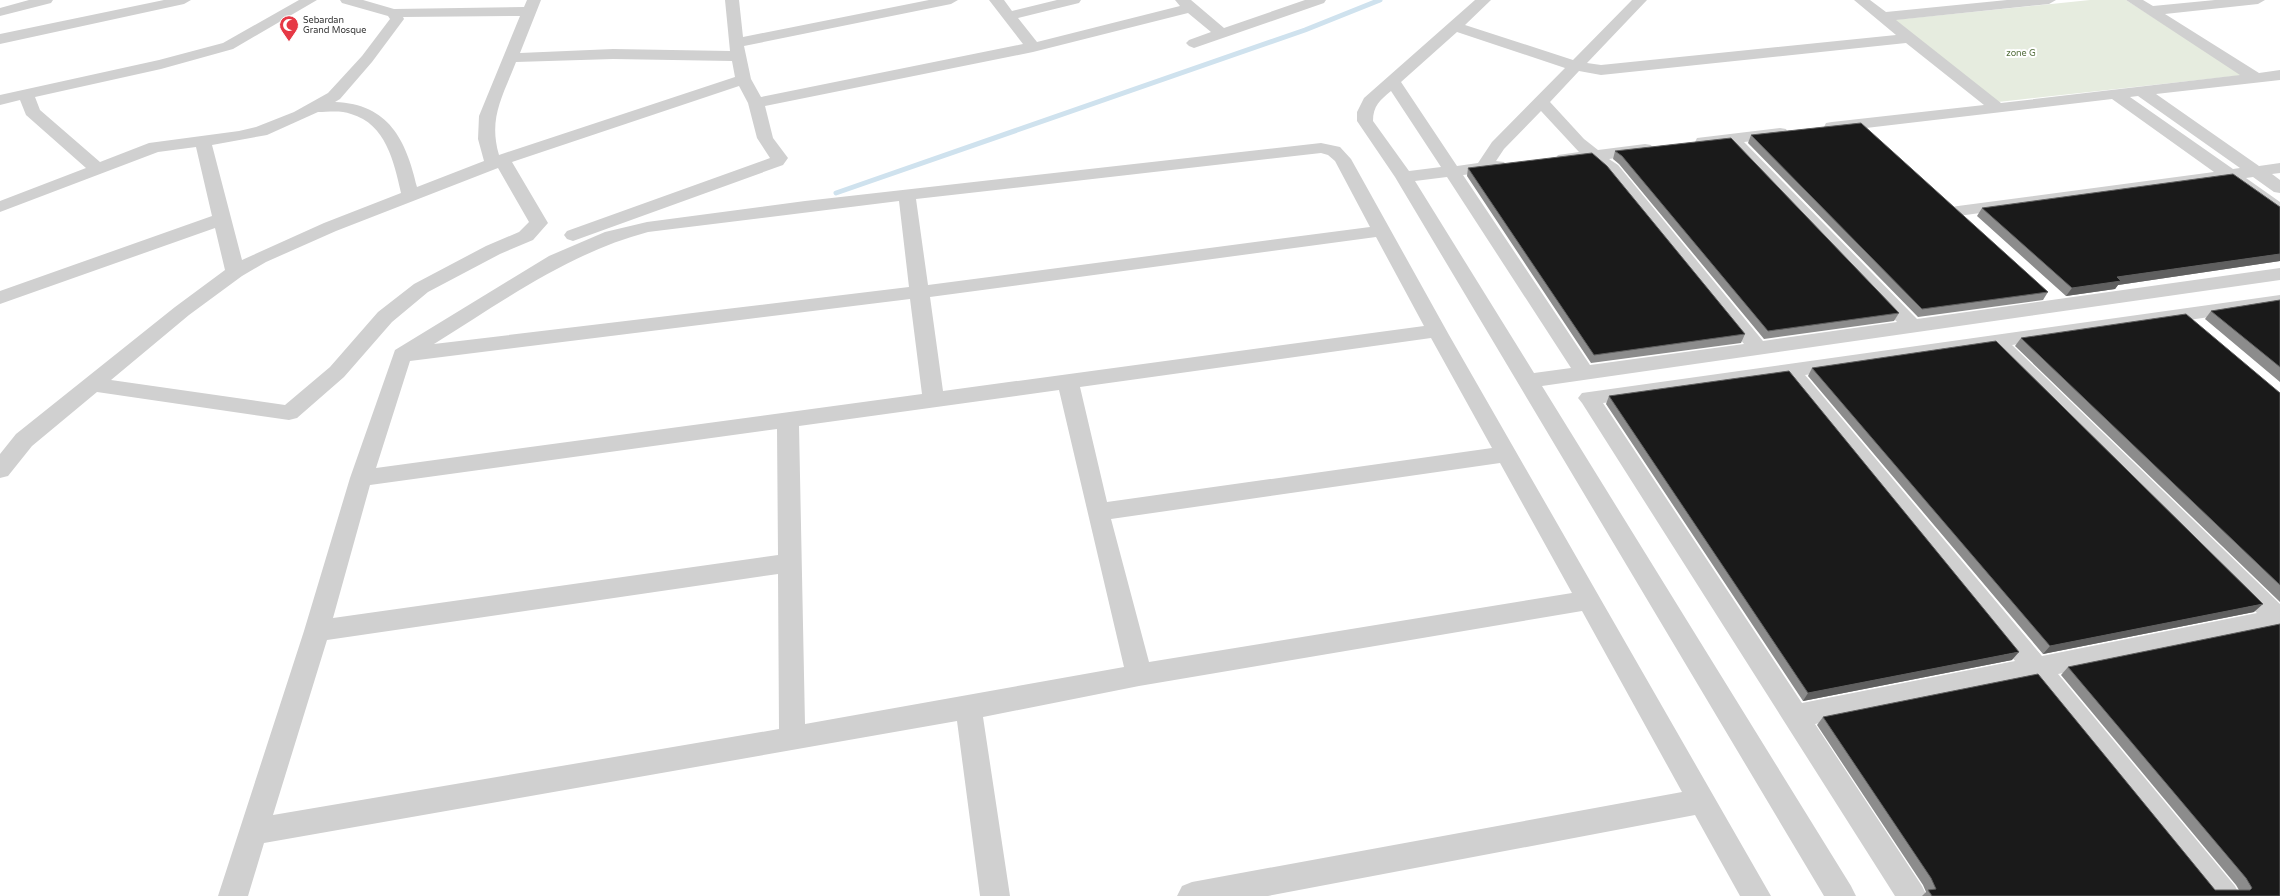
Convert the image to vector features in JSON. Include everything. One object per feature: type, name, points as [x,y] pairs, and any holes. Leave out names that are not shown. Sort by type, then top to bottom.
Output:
[{"type":"street","points":[[0,12],[46,0]]},
{"type":"street","points":[[0,39],[184,0]]},
{"type":"street","points":[[0,100],[27,96],[161,64],[228,46],[310,0]]},
{"type":"street","points":[[92,384],[289,413],[337,372],[385,317],[421,288],[493,250],[526,236],[535,229],[539,223],[497,162],[486,140],[487,116],[512,58],[532,5],[394,13],[347,0]]},
{"type":"street","points":[[573,235],[774,164],[778,158],[765,138],[756,103],[743,79],[737,50],[732,0]]},
{"type":"street","points":[[512,58],[737,50],[893,5],[951,0]]},
{"type":"street","points":[[996,0],[1033,47]]},
{"type":"street","points":[[1010,16],[1074,0]]},
{"type":"street","points":[[1194,43],[1319,0]]},
{"type":"street","points":[[1484,0],[1370,101],[1365,112],[1365,121],[1404,177],[1841,896]]},
{"type":"street","points":[[1482,168],[1498,146],[1640,0]]},
{"type":"street","points":[[1861,0],[1998,108]]},
{"type":"street","points":[[1883,17],[2049,0]]},
{"type":"street","points":[[2133,0],[2256,78]]},
{"type":"street","points":[[2150,11],[2258,0]]},
{"type":"street","points":[[756,103],[1033,47],[1186,4],[1222,34]]},
{"type":"street","points":[[0,207],[98,169],[131,154],[155,146],[239,136],[261,131],[317,107],[334,96],[367,59],[397,18],[394,13]]},
{"type":"street","points":[[1454,26],[1576,66],[1601,70],[1909,38]]},
{"type":"street","points":[[1816,129],[2280,75]]},
{"type":"street","points":[[0,470],[24,440],[182,311],[235,272],[273,252],[497,162],[743,79]]},
{"type":"street","points":[[1392,80],[1585,373]]},
{"type":"street","points":[[2141,91],[2280,188]]},
{"type":"street","points":[[2115,94],[2280,210]]},
{"type":"street","points":[[27,96],[32,112],[98,169]]},
{"type":"street","points":[[1541,102],[1578,143],[1612,169],[1759,349]]},
{"type":"street","points":[[317,107],[358,110],[370,116],[386,131],[394,141],[411,196]]},
{"type":"street","points":[[1862,124],[1879,139]]},
{"type":"street","points":[[1686,144],[1793,132]]},
{"type":"street","points":[[1732,139],[1912,327]]},
{"type":"street","points":[[203,141],[235,272]]},
{"type":"street","points":[[1546,161],[1663,147]]},
{"type":"street","points":[[233,896],[317,631],[361,478],[402,355],[556,260],[612,236],[647,227],[805,206],[907,196],[1321,148],[1334,151],[1342,159],[1505,454],[1590,600],[1756,896]]},
{"type":"street","points":[[1404,177],[1514,165]]},
{"type":"street","points":[[1975,227],[1952,206],[2280,168]]},
{"type":"street","points":[[907,196],[933,399]]},
{"type":"street","points":[[0,298],[222,219]]},
{"type":"street","points":[[402,355],[919,292],[1382,231]]},
{"type":"street","points":[[1528,381],[2280,274]]},
{"type":"street","points":[[2045,290],[2062,305]]},
{"type":"street","points":[[1912,896],[1589,398],[2280,301]]},
{"type":"street","points":[[2183,314],[2202,329]]},
{"type":"street","points":[[361,478],[1436,331]]},
{"type":"street","points":[[1995,340],[2280,620]]},
{"type":"street","points":[[1790,370],[2226,896]]},
{"type":"street","points":[[1068,382],[1098,512],[1139,674]]},
{"type":"street","points":[[788,420],[792,737]]},
{"type":"street","points":[[1098,512],[1505,454]]},
{"type":"street","points":[[317,631],[790,563]]},
{"type":"street","points":[[253,832],[792,737],[968,708],[1139,674],[1590,600]]},
{"type":"street","points":[[1796,716],[2036,667],[2280,620]]},
{"type":"street","points":[[968,708],[995,896]]},
{"type":"street","points":[[1192,896],[1701,800]]},
{"type":"green space","name":"zone G","points":[[2090,0],[2126,0],[2244,75],[1998,102],[1893,20]]},
{"type":"building","points":[[1861,123],[2048,292],[1922,309],[1751,135]]},
{"type":"building","points":[[1731,138],[1899,313],[1768,331],[1622,156],[1615,151]]},
{"type":"building","points":[[1592,153],[1607,166],[1745,334],[1594,355],[1468,168]]},
{"type":"building","points":[[2233,174],[2280,207],[2280,254],[2117,277],[2121,281],[2072,288],[1982,208]]},
{"type":"building","points":[[2280,300],[2280,367],[2211,311]]},
{"type":"building","points":[[2186,314],[2280,393],[2280,585],[2021,338]]},
{"type":"building","points":[[1996,341],[2263,604],[2050,646],[1812,368]]},
{"type":"building","points":[[1789,371],[2019,652],[1808,693],[1609,396]]},
{"type":"building","points":[[2280,624],[2280,896],[1932,896],[1928,890],[1936,889],[1931,878],[1823,717],[2038,674],[2215,890],[2250,890],[2252,888],[2246,878],[2068,667]]},
{"type":"waterway","points":[[836,193],[1305,30],[1380,0]]},
{"type":"place","name":"Sebardan Grand Mosque","points":[[289,42]]}]
